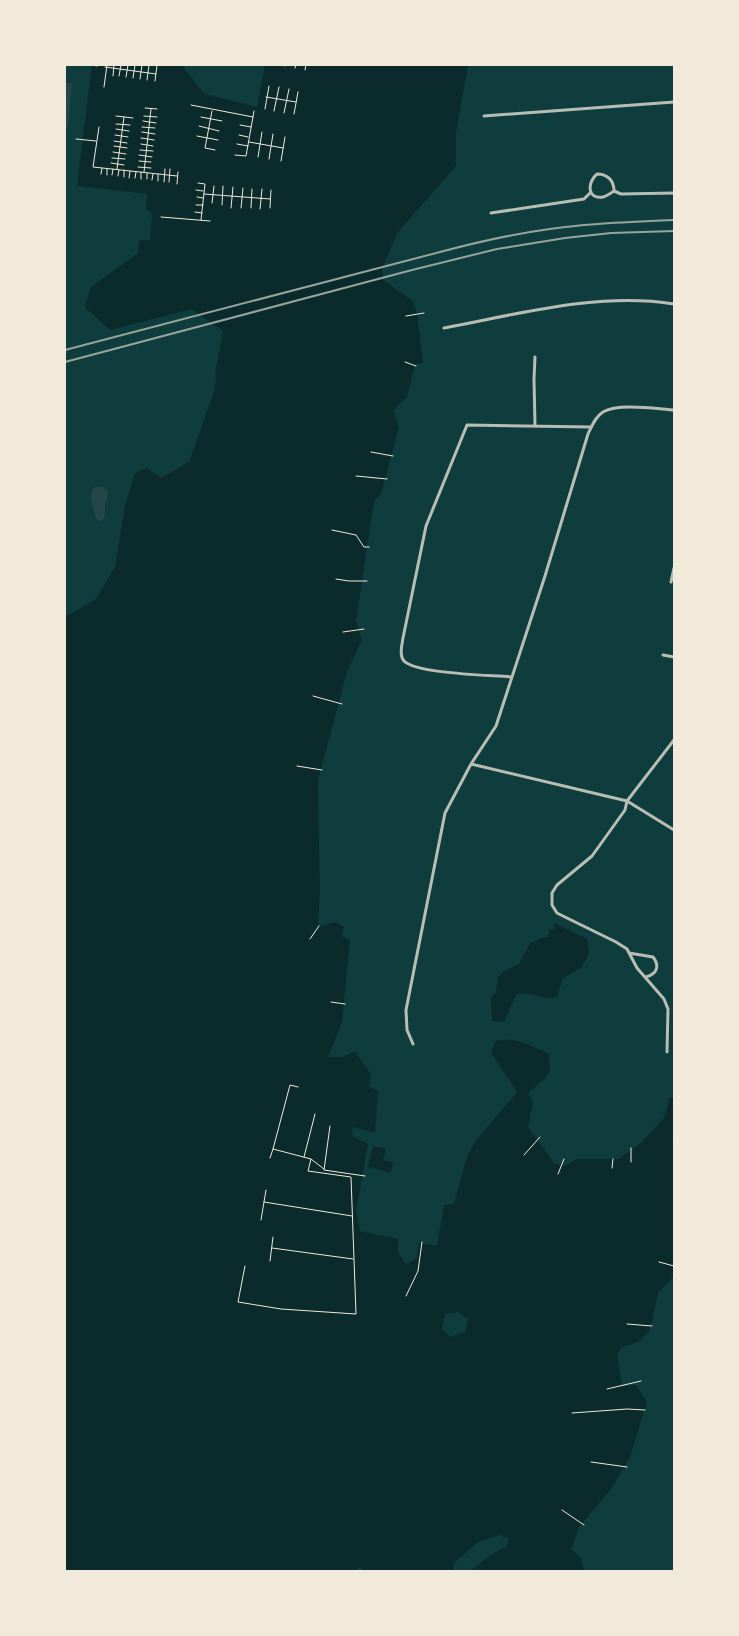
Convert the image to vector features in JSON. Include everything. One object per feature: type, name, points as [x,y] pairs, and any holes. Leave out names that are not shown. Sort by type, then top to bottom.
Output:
[{"type":"street","points":[[484,116],[674,102]]},
{"type":"street","points":[[597,174],[603,174],[608,177],[614,186],[614,191],[604,197],[599,197],[589,188],[590,183],[597,174]]},
{"type":"street","points":[[614,191],[621,194],[674,193]]},
{"type":"street","points":[[491,213],[584,199],[592,192]]},
{"type":"street","points":[[444,328],[603,301],[628,299],[674,304]]},
{"type":"street","points":[[535,357],[535,426]]},
{"type":"street","points":[[413,1044],[408,1030],[406,1010],[445,813],[471,764],[496,726],[591,427],[602,412],[614,408],[674,410]]},
{"type":"street","points":[[512,677],[431,670],[410,664],[404,660],[401,654],[426,526],[467,425],[591,427]]},
{"type":"street","points":[[671,582],[674,568]]},
{"type":"street","points":[[663,655],[674,657]]},
{"type":"street","points":[[667,1052],[668,1009],[664,998],[638,968],[627,949],[557,913],[552,905],[552,893],[556,885],[592,856],[625,810],[627,801],[674,740]]},
{"type":"street","points":[[471,764],[627,801],[674,830]]},
{"type":"street","points":[[628,952],[653,957],[656,961],[656,972],[646,977]]},
{"type":"path","points":[[91,65],[97,66]]},
{"type":"path","points":[[113,76],[114,65]]},
{"type":"path","points":[[120,76],[121,65]]},
{"type":"path","points":[[126,77],[128,65]]},
{"type":"path","points":[[133,78],[135,65]]},
{"type":"path","points":[[140,79],[142,65]]},
{"type":"path","points":[[147,80],[149,65]]},
{"type":"path","points":[[155,81],[157,65]]},
{"type":"path","points":[[305,70],[306,65]]},
{"type":"path","points":[[104,87],[106,66],[156,74]]},
{"type":"path","points":[[265,109],[269,86]]},
{"type":"path","points":[[274,111],[279,87]]},
{"type":"path","points":[[284,113],[289,89]]},
{"type":"path","points":[[294,114],[298,92]]},
{"type":"path","points":[[266,97],[296,102]]},
{"type":"path","points":[[191,105],[253,117]]},
{"type":"path","points":[[145,108],[157,110]]},
{"type":"path","points":[[141,179],[146,156],[151,109]]},
{"type":"path","points":[[212,109],[205,148],[216,150]]},
{"type":"path","points":[[235,154],[246,156],[254,111]]},
{"type":"path","points":[[116,116],[132,118]]},
{"type":"path","points":[[144,116],[157,117]]},
{"type":"path","points":[[118,176],[124,117]]},
{"type":"path","points":[[201,117],[222,121]]},
{"type":"path","points":[[143,121],[156,123]]},
{"type":"path","points":[[116,124],[130,126]]},
{"type":"path","points":[[240,125],[251,127]]},
{"type":"path","points":[[199,126],[220,131]]},
{"type":"path","points":[[99,127],[93,167],[177,176]]},
{"type":"path","points":[[142,127],[155,128]]},
{"type":"path","points":[[116,129],[129,131]]},
{"type":"path","points":[[142,132],[155,134]]},
{"type":"path","points":[[258,157],[262,132]]},
{"type":"path","points":[[269,159],[274,134]]},
{"type":"path","points":[[115,135],[128,137]]},
{"type":"path","points":[[239,135],[250,137]]},
{"type":"path","points":[[197,136],[218,140]]},
{"type":"path","points":[[281,161],[285,137]]},
{"type":"path","points":[[141,138],[154,140]]},
{"type":"path","points":[[76,139],[97,141]]},
{"type":"path","points":[[114,140],[127,142]]},
{"type":"path","points":[[249,142],[283,148]]},
{"type":"path","points":[[141,144],[153,146]]},
{"type":"path","points":[[237,144],[248,146]]},
{"type":"path","points":[[114,146],[127,148]]},
{"type":"path","points":[[140,150],[153,151]]},
{"type":"path","points":[[113,152],[126,154]]},
{"type":"path","points":[[139,155],[152,157]]},
{"type":"path","points":[[112,158],[125,159]]},
{"type":"path","points":[[138,161],[152,162]]},
{"type":"path","points":[[111,163],[124,165]]},
{"type":"path","points":[[138,167],[151,168]]},
{"type":"path","points":[[101,174],[102,168]]},
{"type":"path","points":[[107,175],[108,169]]},
{"type":"path","points":[[112,176],[113,169]]},
{"type":"path","points":[[164,182],[165,169]]},
{"type":"path","points":[[124,170],[124,177]]},
{"type":"path","points":[[169,182],[170,170]]},
{"type":"path","points":[[129,178],[130,171]]},
{"type":"path","points":[[135,178],[136,172]]},
{"type":"path","points":[[176,184],[178,172]]},
{"type":"path","points":[[146,179],[147,173]]},
{"type":"path","points":[[152,180],[153,174]]},
{"type":"path","points":[[158,174],[158,180]]},
{"type":"path","points":[[198,183],[205,184],[201,220]]},
{"type":"path","points":[[212,203],[214,186]]},
{"type":"path","points":[[222,204],[223,186]]},
{"type":"path","points":[[231,208],[233,187]]},
{"type":"path","points":[[241,208],[243,188]]},
{"type":"path","points":[[251,208],[252,189]]},
{"type":"path","points":[[260,209],[262,189]]},
{"type":"path","points":[[196,190],[213,195],[270,199]]},
{"type":"path","points":[[270,208],[271,190]]},
{"type":"path","points":[[196,197],[203,198]]},
{"type":"path","points":[[196,205],[203,205]]},
{"type":"path","points":[[195,212],[202,213]]},
{"type":"path","points":[[161,217],[210,221]]},
{"type":"path","points":[[406,316],[424,312]]},
{"type":"path","points":[[405,362],[416,366]]},
{"type":"path","points":[[371,452],[393,456]]},
{"type":"path","points":[[356,476],[387,479]]},
{"type":"path","points":[[332,530],[356,535],[364,547],[369,547]]},
{"type":"path","points":[[336,579],[366,581]]},
{"type":"path","points":[[343,632],[364,629]]},
{"type":"path","points":[[313,696],[342,704]]},
{"type":"path","points":[[297,766],[322,770]]},
{"type":"path","points":[[310,939],[319,926]]},
{"type":"path","points":[[331,1002],[345,1004]]},
{"type":"path","points":[[270,1158],[290,1085],[298,1087]]},
{"type":"path","points":[[304,1157],[315,1114]]},
{"type":"path","points":[[324,1170],[330,1126]]},
{"type":"path","points":[[524,1155],[540,1137]]},
{"type":"path","points":[[631,1148],[631,1162]]},
{"type":"path","points":[[273,1149],[311,1159],[324,1170],[365,1176]]},
{"type":"path","points":[[245,1266],[238,1302],[281,1309],[356,1314],[351,1178],[308,1171],[311,1159]]},
{"type":"path","points":[[558,1174],[564,1159]]},
{"type":"path","points":[[612,1168],[613,1159]]},
{"type":"path","points":[[261,1220],[266,1190]]},
{"type":"path","points":[[264,1202],[353,1216]]},
{"type":"path","points":[[270,1261],[273,1237]]},
{"type":"path","points":[[406,1296],[418,1271],[422,1242]]},
{"type":"path","points":[[272,1248],[354,1260]]},
{"type":"path","points":[[659,1262],[674,1266]]},
{"type":"path","points":[[627,1324],[652,1326]]},
{"type":"path","points":[[607,1389],[641,1381]]},
{"type":"path","points":[[572,1413],[627,1409],[645,1410]]},
{"type":"path","points":[[590,1462],[627,1467]]},
{"type":"path","points":[[562,1510],[584,1525]]},
{"type":"shaded area","points":[[92,65],[182,65],[204,94],[257,107],[265,65],[468,65],[456,132],[456,166],[398,232],[382,268],[383,280],[413,301],[417,313],[423,363],[415,364],[407,397],[393,410],[399,427],[381,494],[374,501],[356,621],[362,640],[347,672],[318,780],[320,891],[318,927],[336,922],[344,927],[342,936],[350,940],[342,1022],[328,1057],[343,1057],[355,1051],[371,1075],[369,1086],[378,1091],[375,1133],[352,1127],[353,1136],[368,1144],[356,1211],[360,1231],[398,1239],[398,1253],[406,1264],[417,1258],[419,1243],[437,1246],[444,1205],[454,1204],[467,1156],[475,1142],[517,1092],[491,1053],[496,1041],[516,1041],[549,1054],[550,1071],[528,1093],[533,1103],[528,1127],[554,1163],[565,1166],[577,1159],[619,1159],[642,1142],[664,1118],[670,1098],[674,1098],[674,1139],[672,1140],[674,1148],[674,1276],[658,1293],[650,1330],[638,1342],[622,1347],[617,1355],[622,1386],[636,1385],[647,1402],[630,1457],[611,1489],[579,1527],[571,1549],[581,1558],[584,1571],[470,1571],[492,1554],[506,1547],[509,1539],[499,1535],[478,1542],[454,1563],[454,1571],[362,1571],[361,1567],[354,1571],[65,1571],[65,617],[95,600],[115,567],[125,506],[135,473],[147,468],[161,478],[189,462],[215,389],[216,368],[223,331],[192,309],[110,330],[85,307],[91,287],[138,253],[139,240],[150,240],[152,213],[146,209],[147,194],[77,186]],"holes":[[[458,1312],[468,1319],[465,1332],[450,1337],[442,1329],[445,1314]]]},
{"type":"shaded area","points":[[65,83],[72,83],[68,126],[65,130]]},
{"type":"shaded area","points":[[95,487],[104,487],[108,493],[105,504],[105,517],[99,521],[96,520],[91,498]]},
{"type":"shaded area","points":[[554,923],[587,939],[589,953],[581,968],[563,978],[557,997],[547,998],[522,993],[517,994],[504,1022],[492,1021],[491,997],[496,993],[498,978],[502,972],[519,964],[530,943],[548,937],[549,930],[555,928]]},
{"type":"shaded area","points":[[373,1146],[386,1149],[383,1160],[393,1162],[391,1173],[368,1167]]},
{"type":"railway","points":[[65,350],[496,238],[566,227],[674,220]]},
{"type":"railway","points":[[65,362],[497,249],[611,233],[674,231]]}]
